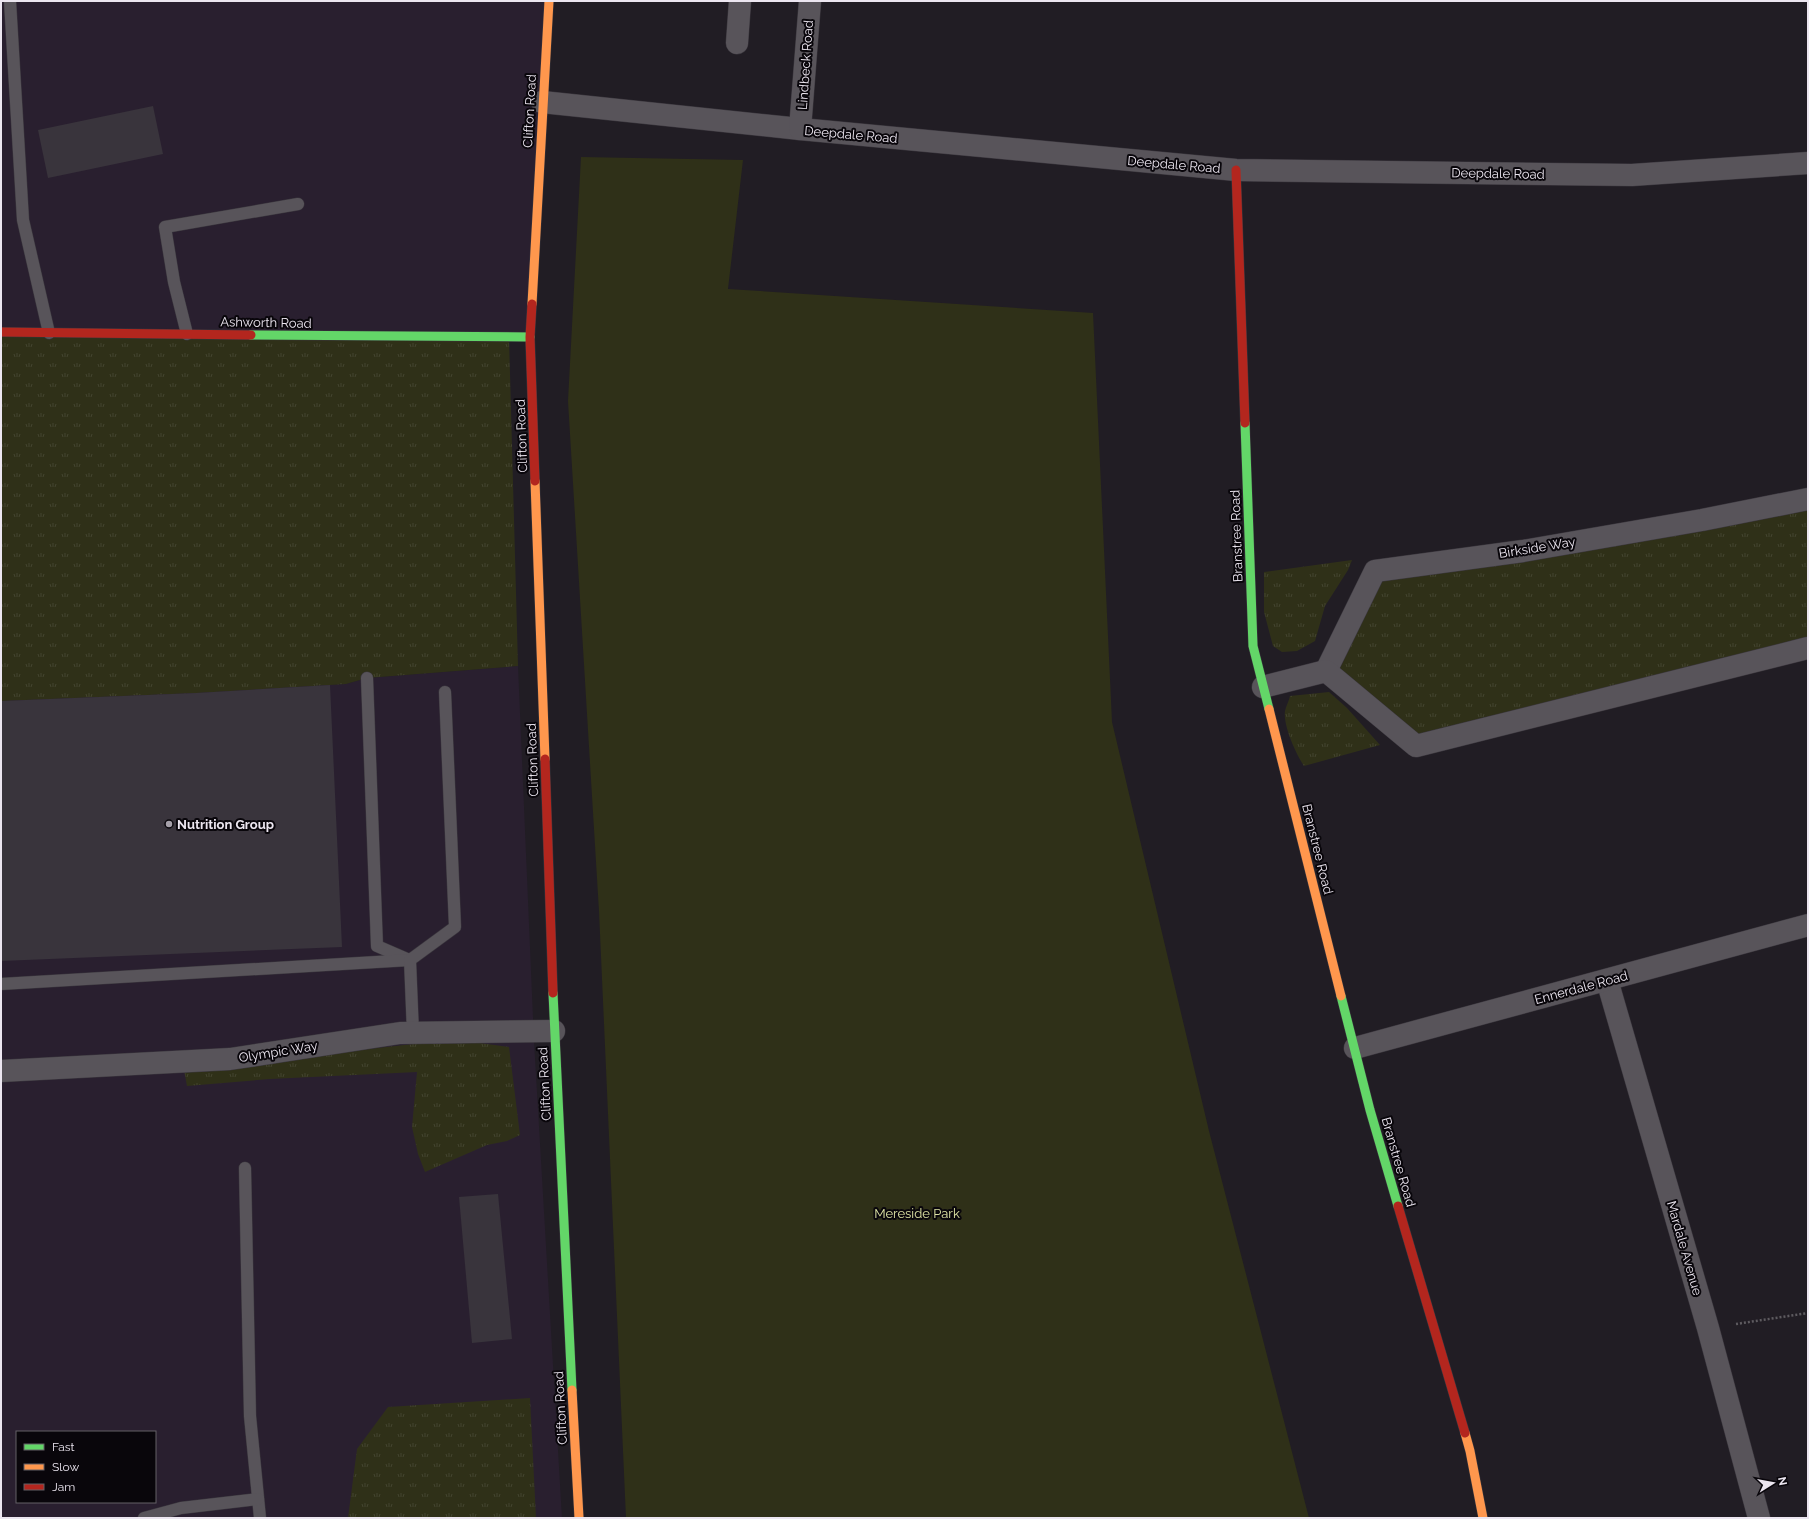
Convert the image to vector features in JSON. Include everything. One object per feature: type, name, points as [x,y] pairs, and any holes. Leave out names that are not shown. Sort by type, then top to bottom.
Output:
[{"type":"street","name":"Clifton Road","points":[[549,1],[542,102],[530,337],[554,1031],[579,1518]]},
{"type":"street","points":[[737,43],[740,1]]},
{"type":"street","name":"Lindbeck Road","points":[[800,129],[810,1]]},
{"type":"street","name":"Deepdale Road","points":[[542,102],[800,129],[1236,170],[1632,175],[1808,162]]},
{"type":"street","name":"Branstree Road","points":[[1236,170],[1252,646],[1370,1110],[1470,1451],[1483,1518]]},
{"type":"street","name":"Ashworth Road","points":[[1,332],[530,337]]},
{"type":"street","name":"Birkside Way","points":[[1326,671],[1374,571],[1523,551],[1702,520],[1808,499]]},
{"type":"street","points":[[1263,687],[1326,671],[1416,746],[1808,648]]},
{"type":"street","name":"Ennerdale Road","points":[[1355,1048],[1808,925]]},
{"type":"street","name":"Mardale Avenue","points":[[1607,980],[1708,1328],[1759,1518]]},
{"type":"street","name":"Olympic Way","points":[[1,1071],[230,1059],[400,1033],[554,1031]]},
{"type":"lane","points":[[7,3],[23,220],[49,333]]},
{"type":"lane","points":[[187,334],[174,282],[165,227],[298,204]]},
{"type":"lane","points":[[367,678],[377,946],[410,960]]},
{"type":"lane","points":[[1,984],[410,960],[455,927],[445,692]]},
{"type":"lane","points":[[410,960],[413,1033]]},
{"type":"lane","points":[[245,1168],[250,1416],[260,1518]]},
{"type":"lane","points":[[144,1518],[181,1508],[258,1499]]},
{"type":"path","points":[[1708,1328],[1808,1313]]},
{"type":"shaded area","points":[[1,1],[549,1],[530,337],[1,332]]},
{"type":"shaded area","points":[[518,666],[534,1041],[562,1518],[1,1518],[1,700],[346,684],[367,678]]},
{"type":"green space","name":"Mereside Park","points":[[581,157],[743,160],[728,289],[1093,313],[1112,722],[1209,1131],[1309,1518],[626,1518],[599,911],[568,401]]},
{"type":"green space","points":[[1,331],[509,337],[518,666],[367,678],[346,684],[196,693],[1,701]]},
{"type":"green space","points":[[1808,499],[1808,648],[1416,746],[1326,671],[1375,571]]},
{"type":"green space","points":[[1352,560],[1348,570],[1325,606],[1315,641],[1297,651],[1282,652],[1273,646],[1264,612],[1264,572]]},
{"type":"green space","points":[[1329,692],[1347,708],[1380,745],[1304,766],[1297,754],[1288,732],[1285,717],[1286,707],[1290,696]]},
{"type":"green space","points":[[458,1040],[509,1047],[520,1135],[507,1141],[487,1145],[425,1172],[418,1154],[412,1127],[417,1072],[270,1079],[187,1086],[184,1070],[422,1043]]},
{"type":"green space","points":[[530,1398],[536,1518],[348,1518],[357,1449],[388,1407]]},
{"type":"building","points":[[153,106],[163,154],[48,178],[38,130]]},
{"type":"building","name":"Nutrition Group","points":[[330,685],[342,947],[1,961],[1,701],[196,693]]},
{"type":"building","points":[[498,1194],[512,1339],[472,1343],[459,1197]]},
{"type":"traffic: fast","points":[[251,335],[530,337]]},
{"type":"traffic: fast","points":[[1245,423],[1253,646],[1269,709]]},
{"type":"traffic: fast","points":[[553,993],[572,1390]]},
{"type":"traffic: fast","points":[[1341,996],[1370,1110],[1398,1206]]},
{"type":"traffic: slow","points":[[532,304],[549,1]]},
{"type":"traffic: slow","points":[[535,481],[545,759]]},
{"type":"traffic: slow","points":[[1269,709],[1341,996]]},
{"type":"traffic: slow","points":[[572,1390],[579,1518]]},
{"type":"traffic: slow","points":[[1465,1433],[1483,1518]]},
{"type":"traffic: jam","points":[[1236,170],[1245,423]]},
{"type":"traffic: jam","points":[[532,304],[530,337],[535,481]]},
{"type":"traffic: jam","points":[[1,332],[251,335]]},
{"type":"traffic: jam","points":[[545,759],[553,993]]},
{"type":"traffic: jam","points":[[1398,1206],[1465,1433]]},
{"type":"place","name":"Nutrition Group","points":[[169,824]]}]
